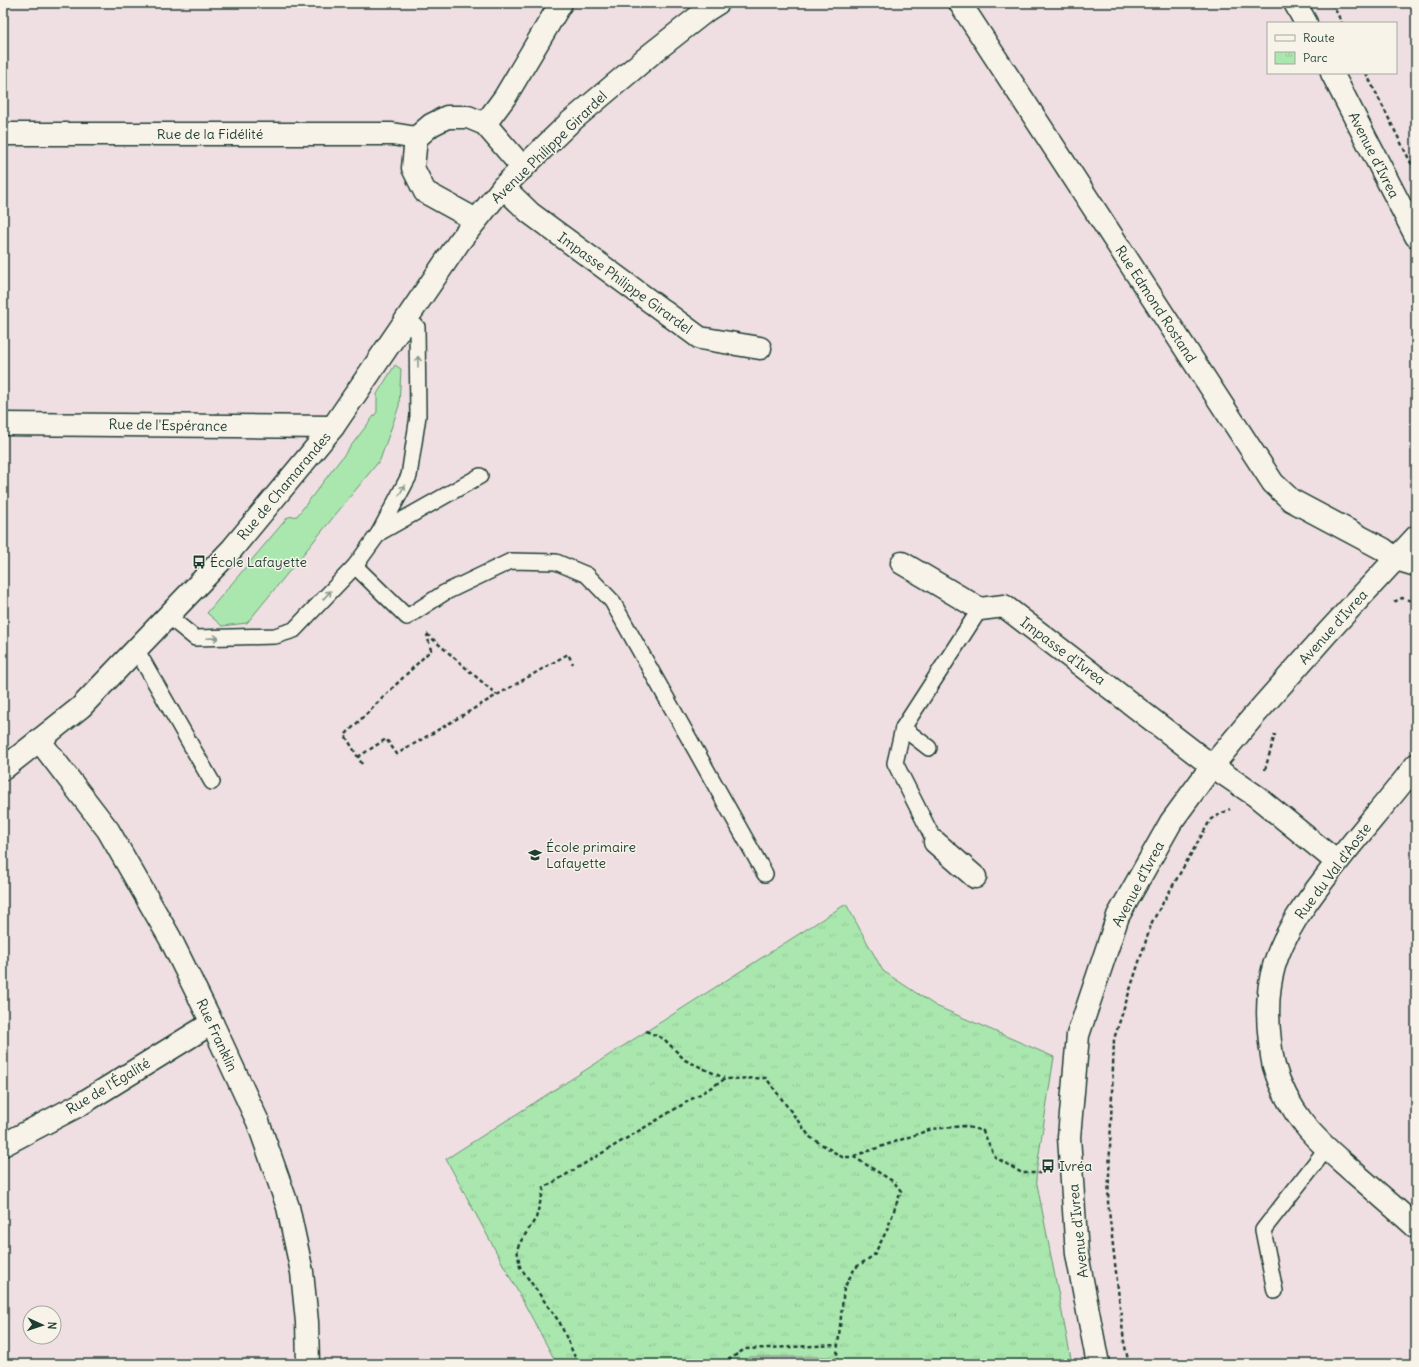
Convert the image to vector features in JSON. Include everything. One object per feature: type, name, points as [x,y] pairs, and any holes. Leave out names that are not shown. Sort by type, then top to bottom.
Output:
[{"type":"street","points":[[485,124],[505,97],[561,3]]},
{"type":"street","name":"Avenue Philippe Girardel","points":[[407,318],[476,220],[504,187],[569,124],[650,54],[718,3]]},
{"type":"street","name":"Rue Edmond Rostand","points":[[960,3],[1273,484],[1291,500],[1406,562]]},
{"type":"street","points":[[1295,3],[1305,22]]},
{"type":"street","name":"Avenue d'Ivrea","points":[[1333,74],[1416,236]]},
{"type":"street","points":[[476,220],[425,192],[413,168],[416,138],[431,125],[447,117],[468,117],[485,124],[523,168]]},
{"type":"street","name":"Rue de la Fidélité","points":[[3,134],[392,134],[416,138]]},
{"type":"street","name":"Impasse Philippe Girardel","points":[[504,187],[530,213],[700,338],[760,348]]},
{"type":"street","name":"Rue de Chamarandes","points":[[3,769],[81,707],[232,548],[333,427],[407,318]]},
{"type":"street","name":"Rue de l'Espérance","points":[[3,424],[333,427]]},
{"type":"street","name":"Avenue d'Ivrea","points":[[1098,1364],[1077,1254],[1069,1137],[1078,1035],[1118,916],[1171,822],[1212,766],[1328,632],[1406,562],[1416,537]]},
{"type":"street","points":[[902,563],[980,609]]},
{"type":"street","name":"Impasse d'Ivrea","points":[[980,609],[1004,606],[1212,766],[1256,796],[1337,862]]},
{"type":"street","name":"Rue Franklin","points":[[40,740],[108,830],[170,938],[212,1023],[258,1122],[288,1207],[302,1272],[307,1322],[308,1364]]},
{"type":"street","name":"Rue du Val d'Aoste","points":[[1411,771],[1337,862],[1305,904],[1292,925],[1273,967],[1269,991],[1268,1014],[1269,1035],[1274,1065],[1293,1109],[1306,1126],[1327,1148],[1416,1227]]},
{"type":"street","points":[[935,842],[975,877]]},
{"type":"street","name":"Rue de l'Égalité","points":[[3,1145],[81,1104],[212,1023]]},
{"type":"lane","points":[[168,616],[195,638],[275,636],[294,630],[355,566],[379,533],[409,476],[418,416],[417,327],[407,318]]},
{"type":"lane","points":[[379,533],[480,476]]},
{"type":"lane","points":[[355,566],[408,616],[444,593],[510,561],[556,562],[587,575],[612,601],[765,874]]},
{"type":"lane","points":[[935,842],[895,763],[903,728],[980,609]]},
{"type":"lane","points":[[136,649],[212,782]]},
{"type":"lane","points":[[903,728],[929,748]]},
{"type":"lane","points":[[1275,1291],[1263,1230],[1327,1148]]},
{"type":"path","points":[[1332,3],[1342,22]]},
{"type":"path","points":[[1366,74],[1416,173]]},
{"type":"path","points":[[1388,605],[1402,598],[1415,602],[1416,598]]},
{"type":"path","points":[[408,616],[427,635],[497,695]]},
{"type":"path","points":[[362,764],[345,734],[431,650],[427,635]]},
{"type":"path","points":[[358,757],[386,739],[397,754],[568,654],[573,664]]},
{"type":"path","points":[[1129,1364],[1124,1342],[1108,1202],[1114,1039],[1152,922],[1211,819],[1256,796],[1261,786],[1275,732]]},
{"type":"path","points":[[646,1031],[664,1039],[685,1060],[725,1078],[766,1078],[810,1136],[842,1157],[854,1157],[932,1129],[964,1126],[983,1131],[995,1157],[1022,1173],[1042,1173]]},
{"type":"path","points":[[578,1364],[560,1323],[520,1267],[517,1249],[536,1218],[544,1188],[725,1078]]},
{"type":"path","points":[[836,1364],[844,1288],[855,1268],[874,1255],[887,1230],[901,1192],[894,1182],[854,1157]]},
{"type":"path","points":[[722,1364],[745,1349],[837,1345]]},
{"type":"green space","points":[[395,365],[401,369],[399,406],[380,460],[247,623],[222,626],[207,613],[288,517],[297,516],[377,412],[377,394]]},
{"type":"green space","points":[[846,904],[883,971],[936,1006],[1054,1057],[1036,1179],[1072,1364],[829,1364],[830,1357],[750,1357],[740,1364],[557,1364],[446,1159]]},
{"type":"place","name":"École Lafayette","points":[[199,562]]},
{"type":"place","name":"École primaire Lafayette","points":[[535,855]]},
{"type":"place","name":"Ivréa","points":[[1048,1166]]}]
